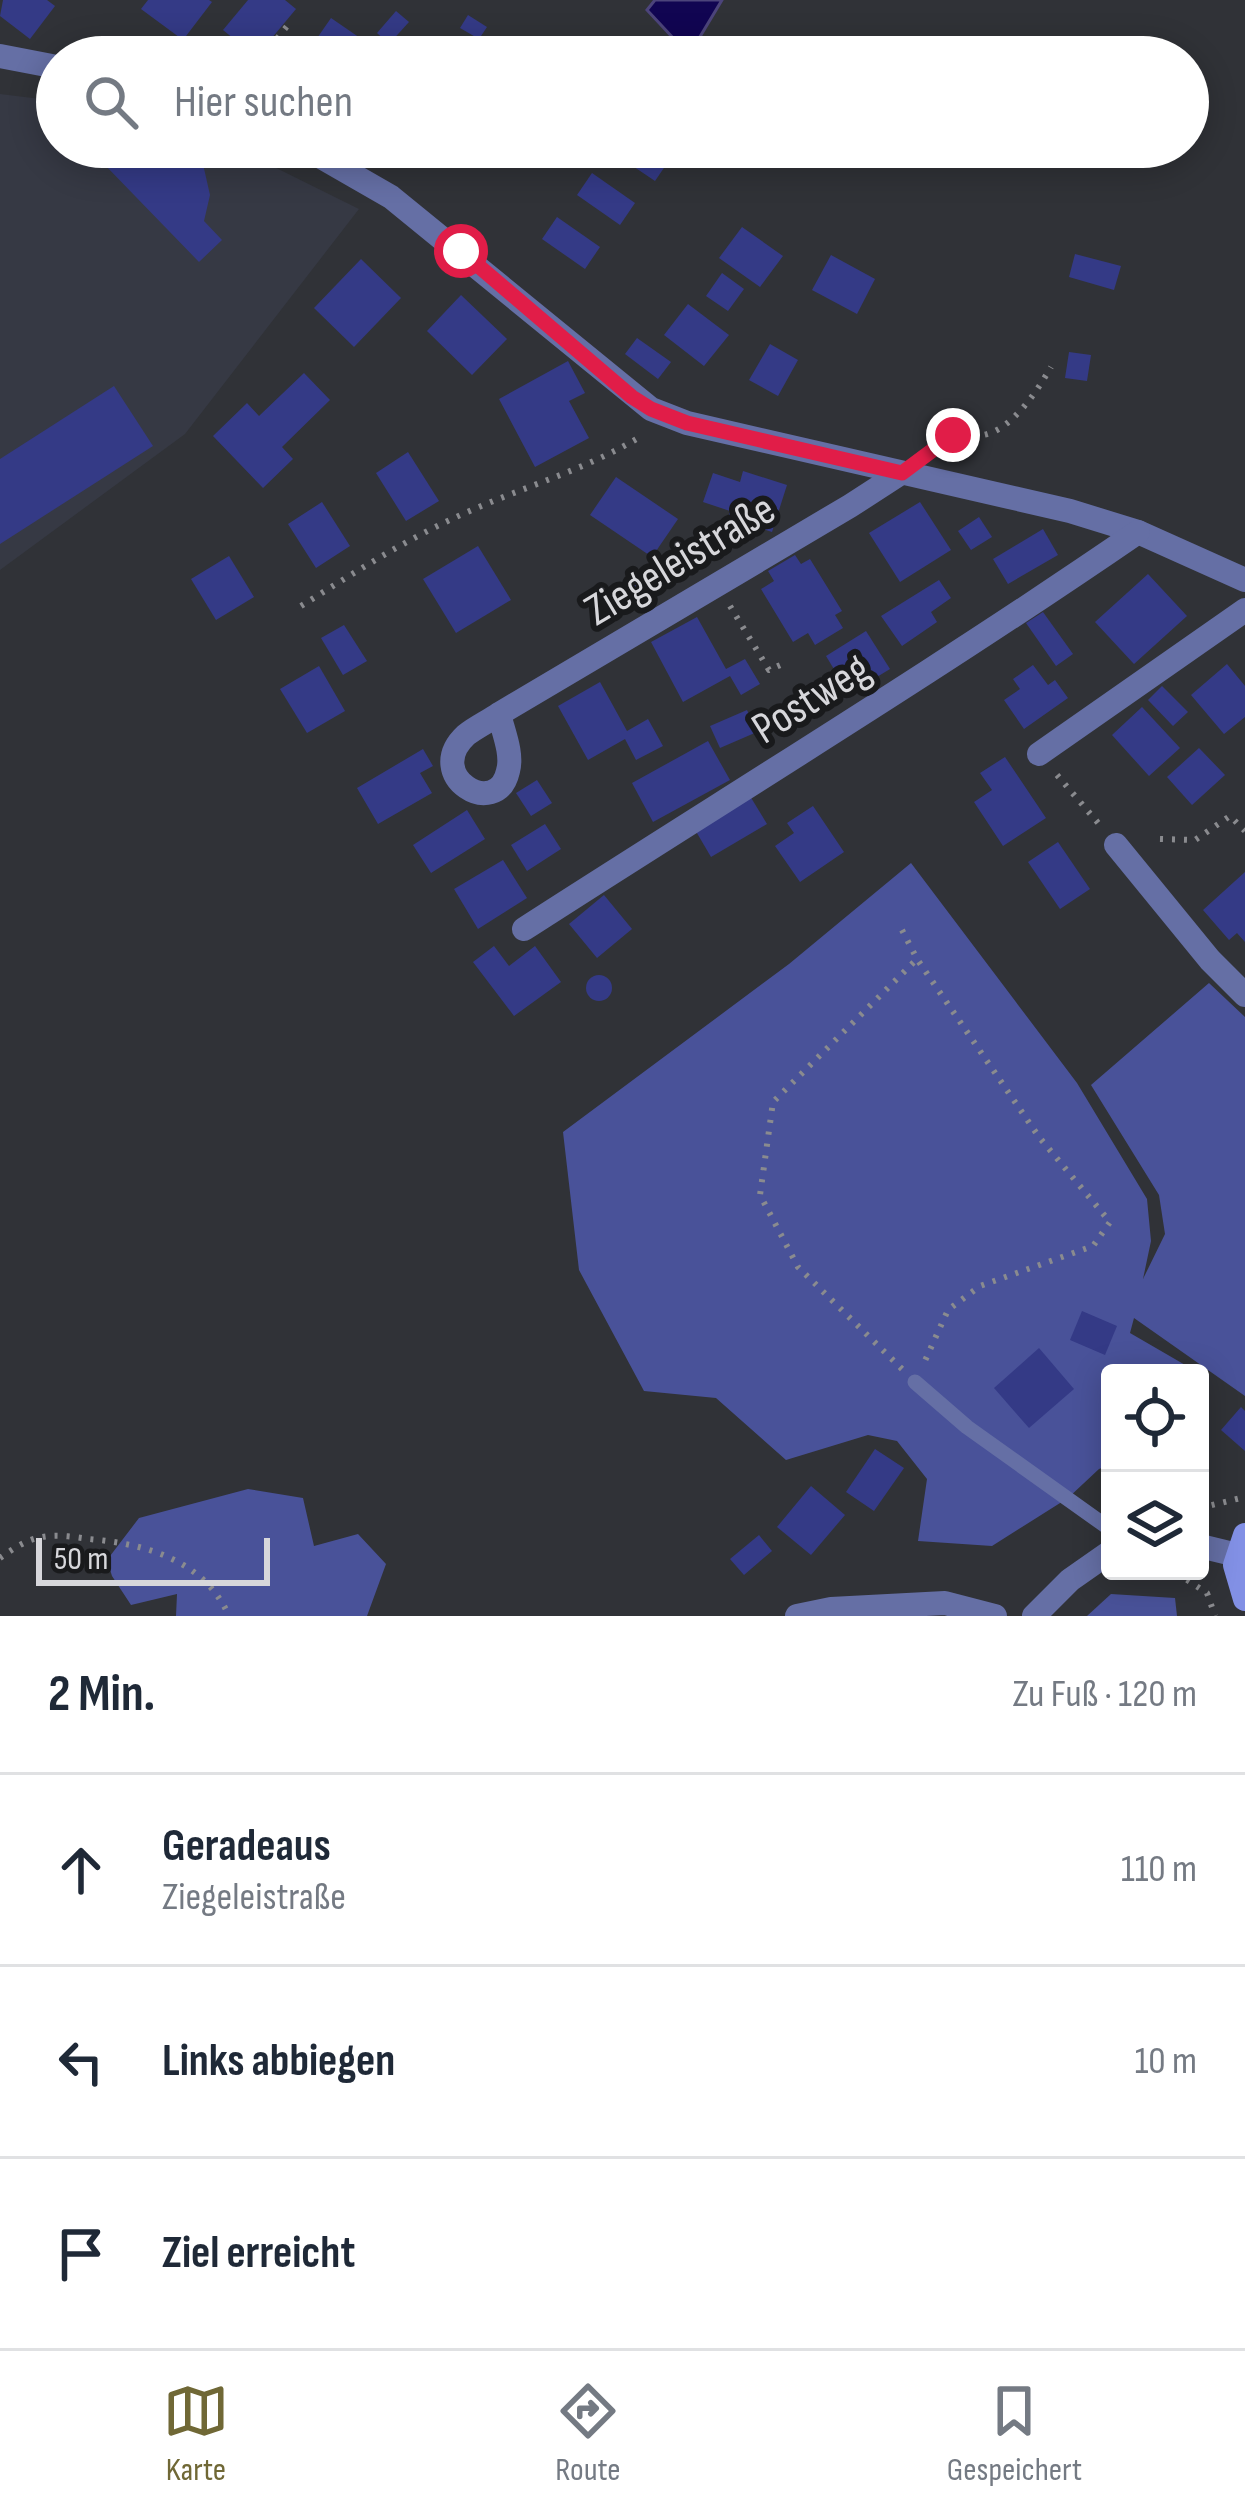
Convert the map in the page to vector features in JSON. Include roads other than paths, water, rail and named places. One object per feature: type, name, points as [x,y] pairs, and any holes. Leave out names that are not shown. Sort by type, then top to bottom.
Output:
[{"type":"main road","points":[[1241,1545],[1237,1583],[1245,1599]]},
{"type":"street","points":[[0,56],[36,63]]},
{"type":"street","name":"Ziegeleistraße","points":[[341,168],[391,197],[632,397],[671,418],[1018,497],[1138,532],[1245,580]]},
{"type":"street","name":"Ziegeleistraße","points":[[500,714],[902,473]]},
{"type":"street","name":"Postweg","points":[[524,929],[960,654],[1138,532]]},
{"type":"street","points":[[1039,754],[1245,610]]},
{"type":"street","points":[[1116,844],[1245,995]]},
{"type":"street","points":[[1209,1546],[1241,1545]]},
{"type":"street","points":[[1034,1616],[1101,1554]]},
{"type":"street","points":[[797,1616],[831,1609],[945,1603],[995,1616]]},
{"type":"lane","points":[[915,1382],[967,1427],[1101,1523]]}]
